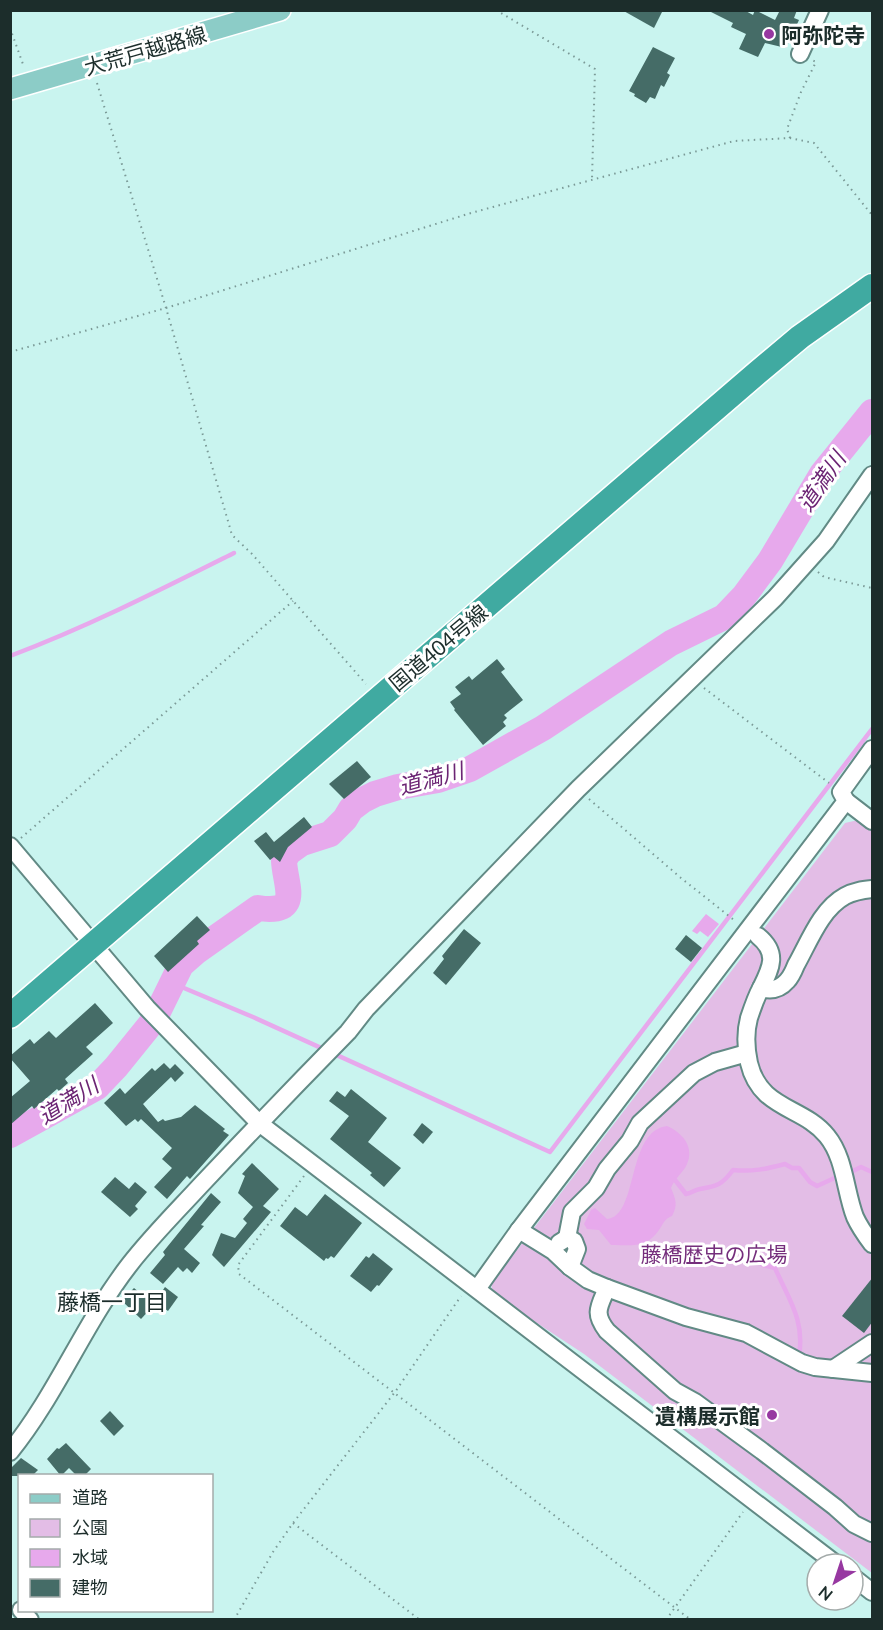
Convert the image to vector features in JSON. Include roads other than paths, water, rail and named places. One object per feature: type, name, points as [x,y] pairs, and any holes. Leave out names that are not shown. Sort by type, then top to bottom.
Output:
[{"type":"highway","name":"国道404号線","points":[[10,1016],[783,352],[873,286]]},
{"type":"main road","name":"大荒戸越路線","points":[[20,86],[280,10]]},
{"type":"street","points":[[800,54],[820,10]]},
{"type":"street","points":[[10,1452],[26,1433],[85,1332],[130,1263],[259,1123],[348,1032],[366,1009],[578,789],[775,598],[808,562],[851,508],[873,475]]},
{"type":"street","points":[[473,1286],[753,934],[873,749]]},
{"type":"street","points":[[843,796],[873,821]]},
{"type":"street","points":[[11,846],[147,1008],[259,1123],[820,1552]]},
{"type":"street","points":[[761,988],[768,990],[777,988],[788,981],[813,933],[843,897],[857,891],[873,890]]},
{"type":"street","points":[[753,934],[766,943],[771,953],[772,963],[768,978],[761,988],[749,1020],[747,1053],[754,1077],[766,1094],[781,1107],[817,1126],[834,1145],[855,1216],[861,1230],[873,1244]]},
{"type":"street","points":[[553,1251],[556,1245],[567,1238],[572,1212],[596,1188],[607,1169],[630,1141],[640,1123],[694,1073],[714,1062],[747,1053]]},
{"type":"street","points":[[519,1230],[553,1251],[588,1280],[607,1288],[686,1317],[746,1333],[802,1363],[873,1373]]},
{"type":"street","points":[[567,1238],[574,1241],[577,1249],[570,1267]]},
{"type":"street","points":[[607,1288],[598,1314],[599,1321],[607,1330],[675,1391],[695,1402],[762,1451],[854,1524],[873,1533]]},
{"type":"street","points":[[833,1369],[873,1343]]},
{"type":"water","points":[[706,914],[719,924],[708,937],[700,931],[697,934],[692,931]]},
{"type":"water","points":[[667,1126],[684,1138],[689,1149],[685,1168],[671,1188],[676,1202],[674,1212],[649,1240],[638,1245],[611,1245],[599,1230],[587,1229],[584,1224],[591,1210],[595,1208],[607,1219],[617,1214],[624,1204],[638,1157],[645,1142],[654,1131]]},
{"type":"waterway","name":"道満川","points":[[10,1135],[97,1087],[154,1020],[181,965],[197,951],[258,908],[272,909],[286,903],[288,888],[284,861],[288,853],[302,843],[330,834],[345,819],[351,809],[375,794],[398,787],[438,780],[470,769],[543,728],[671,643],[724,617],[744,596],[770,561],[822,474],[872,412]]},
{"type":"waterway","points":[[10,656],[95,620],[234,553]]},
{"type":"waterway","points":[[172,983],[253,1017],[550,1152],[872,729]]},
{"type":"waterway","points":[[675,1180],[686,1194],[719,1184],[733,1170],[759,1170],[785,1164],[792,1168],[799,1168],[810,1182],[817,1186],[839,1176]]},
{"type":"waterway","points":[[847,1174],[861,1167],[872,1172]]},
{"type":"waterway","points":[[644,1244],[703,1255],[743,1250],[763,1265],[775,1268],[798,1321],[799,1356]]},
{"type":"place","name":"阿弥陀寺","points":[[769,34]]},
{"type":"place","name":"遺構展示館","points":[[772,1415]]},
{"type":"district","name":"藤橋一丁目","points":[[112,1301]]},
{"type":"park label","name":"藤橋歴史の広場","points":[[714,1253]]}]
